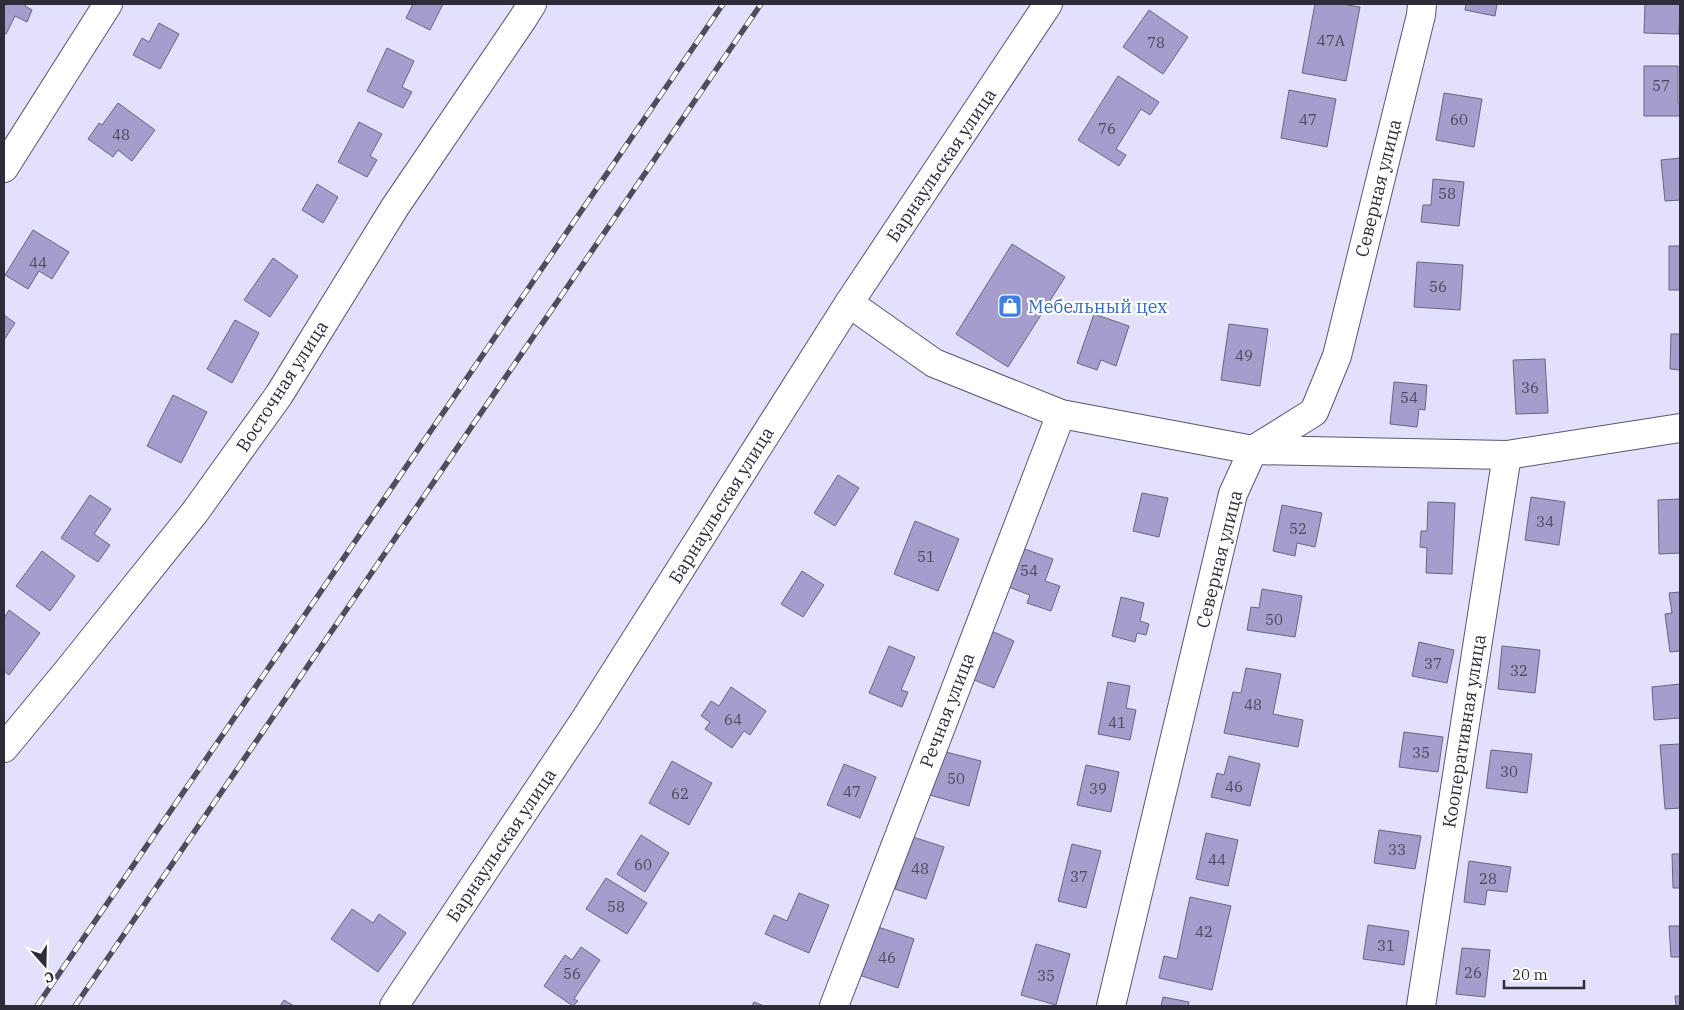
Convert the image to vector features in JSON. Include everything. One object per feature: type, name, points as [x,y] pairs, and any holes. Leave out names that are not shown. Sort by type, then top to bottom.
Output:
[{"type":"street","points":[[4,168],[108,4]]},
{"type":"street","name":"Восточная улица","points":[[4,748],[195,512],[273,403],[396,206],[532,4]]},
{"type":"street","name":"Барнаульская улица","points":[[394,1006],[586,718],[849,303],[1048,4]]},
{"type":"street","name":"Северная улица","points":[[1111,1006],[1233,494],[1254,450],[1314,412],[1327,382],[1337,356],[1421,15],[1422,4]]},
{"type":"street","points":[[849,303],[934,363],[1060,414],[1254,450],[1507,455],[1680,428]]},
{"type":"street","name":"Речная улица","points":[[834,1006],[1060,414]]},
{"type":"street","name":"Кооперативная улица","points":[[1421,1006],[1507,455]]},
{"type":"building","points":[[4,4],[26,4],[25,6],[32,10],[27,22],[15,16],[6,34],[4,33]]},
{"type":"building","points":[[413,4],[443,4],[430,30],[406,18]]},
{"type":"building","points":[[1315,4],[1342,4],[1360,7],[1346,81],[1302,73]]},
{"type":"building","points":[[1466,4],[1497,4],[1495,16],[1465,10]]},
{"type":"building","points":[[1645,4],[1680,4],[1679,34],[1644,33]]},
{"type":"building","points":[[1149,10],[1188,37],[1163,74],[1123,47]]},
{"type":"building","points":[[159,23],[179,34],[160,69],[133,55],[142,38],[149,42]]},
{"type":"building","points":[[387,48],[414,61],[402,87],[412,92],[403,108],[367,91]]},
{"type":"building","points":[[1644,66],[1678,66],[1680,116],[1644,116]]},
{"type":"building","points":[[1118,76],[1159,102],[1150,115],[1141,109],[1116,149],[1126,155],[1119,166],[1078,140]]},
{"type":"building","points":[[1289,90],[1336,99],[1327,147],[1281,138]]},
{"type":"building","points":[[1444,93],[1482,99],[1474,147],[1436,140]]},
{"type":"building","points":[[118,103],[155,130],[132,161],[118,150],[113,157],[88,139],[99,123],[102,125]]},
{"type":"building","points":[[359,122],[382,134],[370,156],[377,160],[367,177],[338,162]]},
{"type":"building","points":[[1680,158],[1680,200],[1665,201],[1661,160]]},
{"type":"building","points":[[1433,179],[1464,182],[1459,226],[1421,222],[1423,205],[1431,205]]},
{"type":"building","points":[[317,184],[338,197],[323,223],[302,210]]},
{"type":"building","points":[[33,230],[69,252],[52,279],[39,271],[28,289],[5,275]]},
{"type":"building","name":"Мебельный цех","points":[[1012,244],[1065,277],[1008,367],[956,334]]},
{"type":"building","points":[[1669,246],[1680,246],[1680,290],[1669,290]]},
{"type":"building","points":[[273,258],[298,276],[270,317],[244,300]]},
{"type":"building","points":[[1417,262],[1463,265],[1460,310],[1414,307]]},
{"type":"building","points":[[1094,314],[1129,326],[1116,366],[1101,360],[1097,370],[1077,363]]},
{"type":"building","points":[[4,315],[15,323],[4,340]]},
{"type":"building","points":[[235,320],[259,333],[232,383],[207,369]]},
{"type":"building","points":[[1229,324],[1268,329],[1260,386],[1221,380]]},
{"type":"building","points":[[1671,334],[1680,334],[1680,370],[1670,369]]},
{"type":"building","points":[[1545,359],[1548,413],[1516,414],[1513,360]]},
{"type":"building","points":[[1394,382],[1427,385],[1425,410],[1419,409],[1417,427],[1390,424]]},
{"type":"building","points":[[173,395],[207,412],[181,463],[147,446]]},
{"type":"building","points":[[838,475],[859,488],[835,526],[814,513]]},
{"type":"building","points":[[1142,493],[1168,498],[1159,537],[1133,531]]},
{"type":"building","points":[[90,495],[111,509],[94,534],[110,545],[98,562],[61,538]]},
{"type":"building","points":[[1531,497],[1565,502],[1559,545],[1525,540]]},
{"type":"building","points":[[1680,499],[1680,553],[1659,554],[1658,500]]},
{"type":"building","points":[[1428,502],[1455,503],[1452,574],[1426,573],[1427,548],[1420,547],[1421,531],[1427,531]]},
{"type":"building","points":[[1282,505],[1322,513],[1315,547],[1297,543],[1295,556],[1273,551]]},
{"type":"building","points":[[915,521],[959,539],[938,591],[894,574]]},
{"type":"building","points":[[1016,546],[1053,559],[1045,581],[1060,586],[1051,611],[1027,603],[1030,595],[1003,585]]},
{"type":"building","points":[[42,551],[75,576],[50,611],[16,586]]},
{"type":"building","points":[[802,571],[824,585],[803,617],[781,604]]},
{"type":"building","points":[[1262,589],[1302,596],[1295,637],[1247,630],[1251,607],[1259,608]]},
{"type":"building","points":[[1680,592],[1680,651],[1670,652],[1665,614],[1672,613],[1669,593]]},
{"type":"building","points":[[1121,597],[1144,603],[1140,621],[1149,624],[1146,635],[1137,633],[1135,642],[1112,636]]},
{"type":"building","points":[[9,610],[40,633],[9,675],[4,671],[4,618]]},
{"type":"building","points":[[987,629],[1014,641],[994,688],[967,677]]},
{"type":"building","points":[[1419,642],[1454,650],[1447,683],[1412,676]]},
{"type":"building","points":[[889,646],[915,657],[901,690],[908,692],[902,707],[869,693]]},
{"type":"building","points":[[1502,646],[1540,650],[1535,693],[1498,689]]},
{"type":"building","points":[[1246,668],[1281,674],[1273,714],[1303,720],[1298,747],[1224,733],[1233,692],[1241,693]]},
{"type":"building","points":[[1108,682],[1130,686],[1126,708],[1136,710],[1130,740],[1098,734]]},
{"type":"building","points":[[1680,684],[1680,718],[1654,720],[1652,687]]},
{"type":"building","points":[[731,687],[766,711],[750,735],[744,731],[732,748],[705,729],[710,722],[701,716],[711,701],[719,706]]},
{"type":"building","points":[[1404,732],[1443,737],[1438,772],[1399,767]]},
{"type":"building","points":[[1680,744],[1680,808],[1665,809],[1660,745]]},
{"type":"building","points":[[1491,750],[1532,754],[1527,793],[1486,788]]},
{"type":"building","points":[[942,751],[981,761],[969,806],[930,795]]},
{"type":"building","points":[[1229,756],[1260,764],[1250,806],[1211,797],[1217,773],[1224,775]]},
{"type":"building","points":[[672,761],[712,783],[689,825],[649,803]]},
{"type":"building","points":[[844,764],[876,777],[860,818],[827,805]]},
{"type":"building","points":[[1086,765],[1119,772],[1111,812],[1077,805]]},
{"type":"building","points":[[1379,830],[1421,836],[1415,869],[1374,863]]},
{"type":"building","points":[[1206,833],[1238,840],[1228,886],[1196,879]]},
{"type":"building","points":[[641,835],[669,853],[645,892],[617,874]]},
{"type":"building","points":[[913,837],[944,847],[926,899],[895,889]]},
{"type":"building","points":[[1072,844],[1101,851],[1086,908],[1058,901]]},
{"type":"building","points":[[1672,854],[1680,854],[1680,888],[1673,888]]},
{"type":"building","points":[[1469,861],[1511,867],[1507,892],[1487,890],[1485,905],[1464,902]]},
{"type":"building","points":[[606,878],[647,903],[627,934],[586,909]]},
{"type":"building","points":[[799,893],[829,905],[809,953],[765,934],[774,915],[787,921]]},
{"type":"building","points":[[1190,897],[1231,906],[1212,990],[1159,978],[1164,956],[1177,959]]},
{"type":"building","points":[[352,909],[373,923],[379,914],[406,933],[378,972],[331,939]]},
{"type":"building","points":[[1368,925],[1409,931],[1404,965],[1363,959]]},
{"type":"building","points":[[875,926],[914,939],[898,988],[859,975]]},
{"type":"building","points":[[1669,926],[1680,926],[1680,957],[1671,957]]},
{"type":"building","points":[[1036,944],[1070,954],[1056,1005],[1021,995]]},
{"type":"building","points":[[581,947],[600,960],[574,999],[578,1001],[573,1006],[544,986],[565,955],[572,960]]},
{"type":"building","points":[[1462,948],[1490,950],[1485,997],[1456,994]]},
{"type":"building","points":[[1675,996],[1680,996],[1680,1006],[1676,1006]]},
{"type":"building","points":[[1163,997],[1189,1002],[1188,1006],[1161,1006]]},
{"type":"building","points":[[284,1000],[294,1006],[280,1006]]},
{"type":"building","points":[[754,1002],[764,1006],[752,1006]]},
{"type":"railway","points":[[37,1006],[723,4]]},
{"type":"railway","points":[[75,1006],[761,4]]},
{"type":"place","name":"Мебельный цех","points":[[1010,306]]}]
